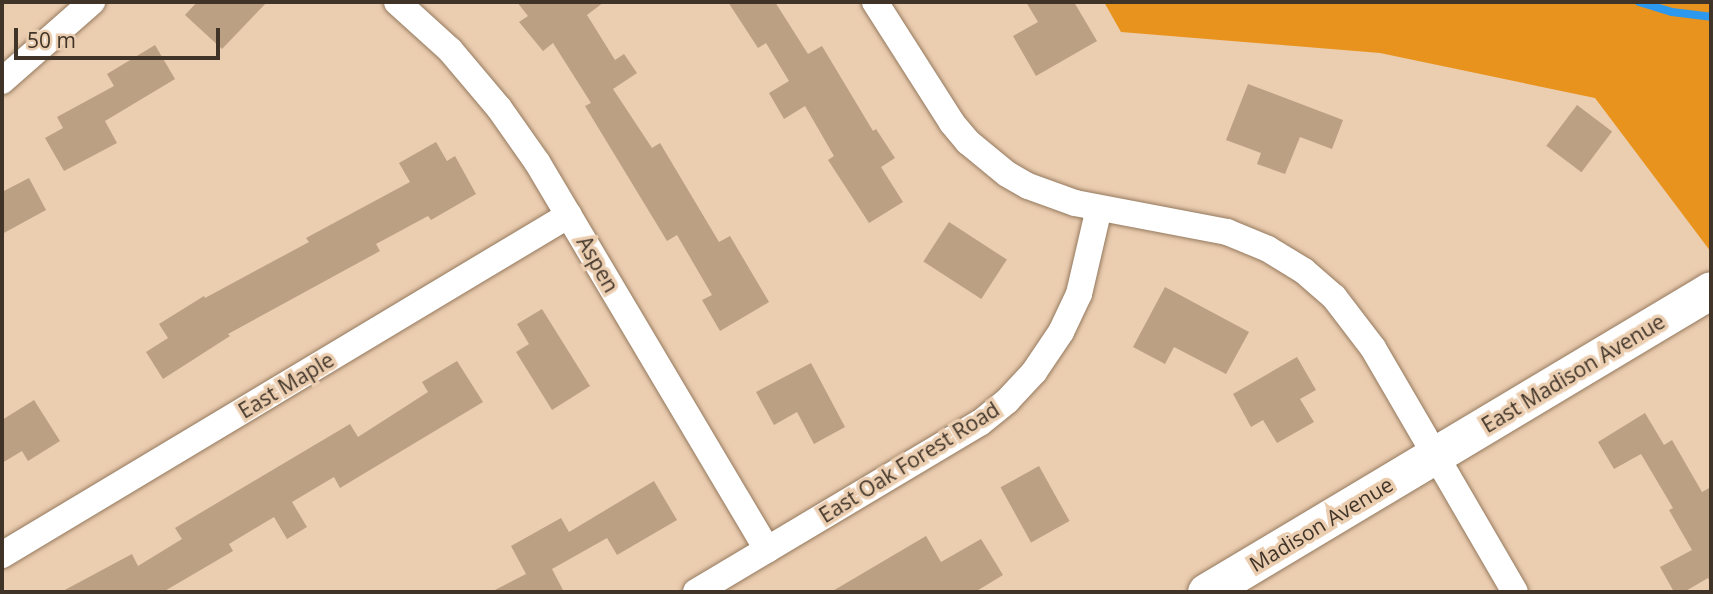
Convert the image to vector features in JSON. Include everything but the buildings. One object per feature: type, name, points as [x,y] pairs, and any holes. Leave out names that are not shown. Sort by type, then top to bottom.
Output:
[{"type":"main road","name":"East Madison Avenue","points":[[1435,456],[1711,290]]},
{"type":"main road","name":"Madison Avenue","points":[[1206,592],[1435,456]]},
{"type":"street","points":[[2,81],[92,2]]},
{"type":"street","name":"Aspen","points":[[397,2],[450,50],[499,108],[569,215],[767,550]]},
{"type":"street","points":[[875,2],[952,123],[986,158],[1028,186],[1074,203],[1227,232],[1268,249],[1304,271],[1334,297],[1361,329],[1515,592]]},
{"type":"street","name":"East Oak Forest Road","points":[[696,592],[980,423],[1007,401],[1034,372],[1061,332],[1079,294],[1099,208]]},
{"type":"street","name":"East Maple","points":[[2,555],[569,215]]},
{"type":"shaded area","points":[[1104,2],[1711,2],[1711,252],[1595,98],[1380,53],[1121,32]]},
{"type":"waterway","points":[[1639,2],[1672,12],[1711,17]]}]
